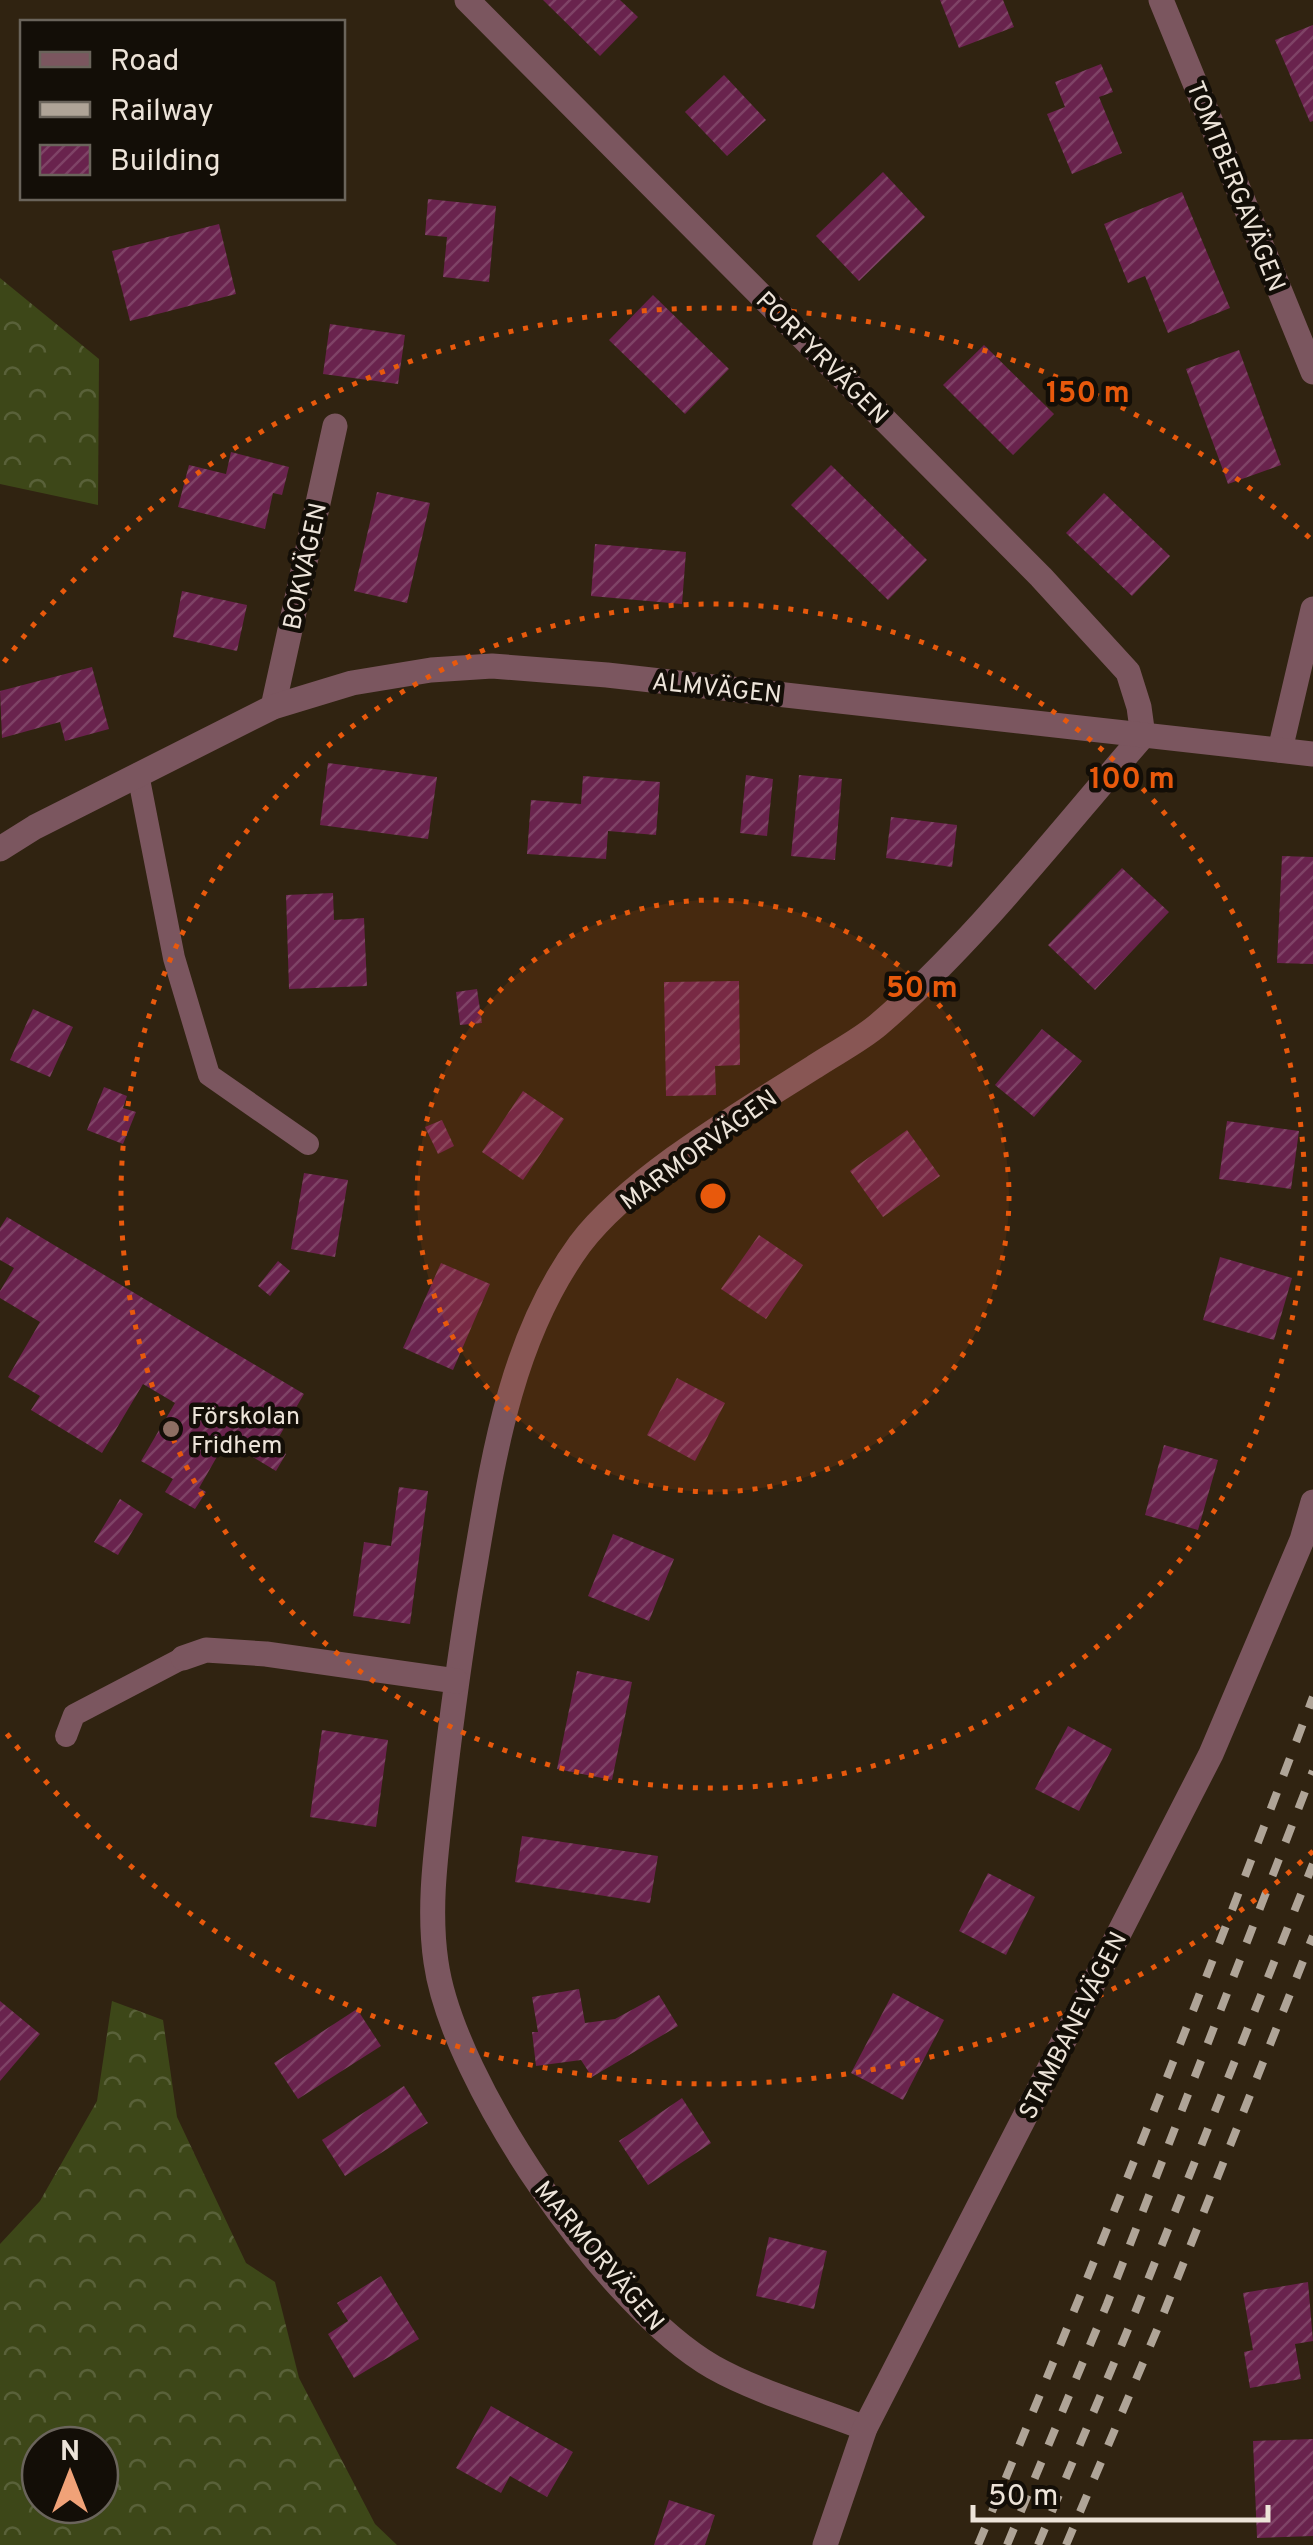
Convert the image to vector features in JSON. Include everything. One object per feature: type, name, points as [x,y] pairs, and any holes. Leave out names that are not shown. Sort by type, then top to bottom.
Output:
[{"type":"street","name":"PORFYRVÄGEN","points":[[467,0],[1041,577],[1128,672],[1143,736]]},
{"type":"street","name":"TOMTBERGAVÄGEN","points":[[1161,0],[1313,372]]},
{"type":"street","name":"BOKVÄGEN","points":[[273,707],[334,426]]},
{"type":"street","points":[[1280,750],[1313,609]]},
{"type":"street","name":"ALMVÄGEN","points":[[0,849],[35,827],[273,707],[352,683],[431,670],[492,666],[607,675],[1313,754]]},
{"type":"street","name":"MARMORVÄGEN","points":[[865,2428],[716,2369],[663,2333],[572,2230],[522,2160],[483,2089],[448,2016],[435,1960],[432,1883],[456,1681],[505,1408],[524,1348],[554,1283],[584,1239],[630,1195],[690,1148],[875,1028],[954,952],[1143,736]]},
{"type":"street","name":"STAMBANEVÄGEN","points":[[825,2545],[865,2428],[1211,1754],[1302,1540],[1313,1502]]},
{"type":"street","points":[[183,1658],[206,1650],[266,1654],[456,1681]]},
{"type":"lane","points":[[138,774],[174,958],[209,1075],[308,1144]]},
{"type":"lane","points":[[66,1736],[74,1715],[183,1658]]},
{"type":"green space","points":[[0,278],[99,359],[98,505],[0,484]]},
{"type":"green space","points":[[112,2001],[163,2020],[177,2117],[246,2263],[275,2282],[299,2378],[375,2524],[397,2545],[0,2545],[0,2244],[40,2201],[97,2101]]},
{"type":"building","points":[[543,0],[620,0],[638,17],[600,56]]},
{"type":"building","points":[[940,0],[1003,0],[1014,27],[959,48]]},
{"type":"building","points":[[1313,25],[1313,121],[1310,122],[1275,40]]},
{"type":"building","points":[[1101,64],[1113,92],[1099,97],[1122,153],[1072,174],[1047,114],[1065,107],[1055,82]]},
{"type":"building","points":[[724,75],[766,120],[727,156],[685,112]]},
{"type":"building","points":[[883,172],[925,217],[859,281],[816,236]]},
{"type":"building","points":[[1182,192],[1230,308],[1168,333],[1145,276],[1128,283],[1104,224]]},
{"type":"building","points":[[428,199],[496,206],[489,282],[443,277],[447,237],[425,235]]},
{"type":"building","points":[[219,224],[236,294],[130,321],[112,251]]},
{"type":"building","points":[[653,295],[729,369],[685,414],[609,340]]},
{"type":"building","points":[[330,324],[405,335],[398,384],[323,374]]},
{"type":"building","points":[[984,345],[1054,414],[1013,455],[943,385]]},
{"type":"building","points":[[1239,350],[1281,465],[1228,484],[1186,369]]},
{"type":"building","points":[[231,452],[289,467],[282,495],[273,493],[265,529],[178,507],[189,465],[226,474]]},
{"type":"building","points":[[831,465],[927,560],[888,600],[791,505]]},
{"type":"building","points":[[377,492],[430,503],[407,603],[354,591]]},
{"type":"building","points":[[1104,493],[1170,556],[1132,596],[1066,533]]},
{"type":"building","points":[[595,544],[686,552],[682,604],[591,596]]},
{"type":"building","points":[[182,591],[247,605],[237,651],[173,637]]},
{"type":"building","points":[[92,667],[109,729],[65,741],[60,722],[2,738],[0,691]]},
{"type":"building","points":[[328,763],[437,777],[428,839],[320,825]]},
{"type":"building","points":[[746,775],[773,779],[767,836],[740,833]]},
{"type":"building","points":[[799,775],[842,779],[835,860],[791,856]]},
{"type":"building","points":[[583,776],[660,782],[656,835],[608,831],[606,859],[527,854],[531,800],[581,804]]},
{"type":"building","points":[[891,817],[957,825],[952,867],[886,858]]},
{"type":"building","points":[[1282,856],[1313,857],[1313,964],[1277,963]]},
{"type":"building","points":[[1122,868],[1169,912],[1095,990],[1048,945]]},
{"type":"building","points":[[333,893],[334,920],[364,918],[367,986],[289,989],[286,895]]},
{"type":"building","points":[[739,981],[740,1065],[715,1066],[716,1095],[666,1096],[664,982]]},
{"type":"building","points":[[477,989],[482,1023],[460,1025],[456,992]]},
{"type":"building","points":[[33,1009],[73,1027],[50,1077],[10,1060]]},
{"type":"building","points":[[1042,1029],[1082,1061],[1034,1117],[995,1085]]},
{"type":"building","points":[[104,1087],[127,1096],[123,1108],[136,1112],[123,1144],[87,1130]]},
{"type":"building","points":[[523,1091],[564,1119],[523,1180],[482,1152]]},
{"type":"building","points":[[442,1120],[454,1146],[438,1154],[425,1127]]},
{"type":"building","points":[[1227,1121],[1299,1131],[1291,1189],[1219,1179]]},
{"type":"building","points":[[907,1130],[940,1176],[883,1217],[850,1171]]},
{"type":"building","points":[[304,1173],[348,1180],[335,1257],[291,1249]]},
{"type":"building","points":[[7,1217],[304,1394],[273,1447],[286,1454],[276,1471],[226,1441],[199,1488],[206,1492],[195,1509],[165,1492],[173,1479],[141,1461],[175,1403],[143,1384],[102,1453],[31,1410],[40,1396],[8,1377],[40,1322],[0,1298],[14,1268],[0,1260],[0,1228]]},
{"type":"building","points":[[759,1235],[803,1265],[766,1319],[721,1289]]},
{"type":"building","points":[[1220,1257],[1292,1278],[1274,1340],[1203,1320]]},
{"type":"building","points":[[278,1261],[290,1271],[270,1296],[258,1286]]},
{"type":"building","points":[[441,1263],[490,1284],[453,1370],[403,1348]]},
{"type":"building","points":[[677,1378],[725,1403],[695,1461],[647,1435]]},
{"type":"building","points":[[1164,1445],[1218,1460],[1198,1530],[1145,1515]]},
{"type":"building","points":[[399,1487],[428,1491],[410,1624],[353,1616],[364,1542],[391,1546]]},
{"type":"building","points":[[120,1499],[143,1514],[118,1555],[94,1542]]},
{"type":"building","points":[[613,1534],[674,1559],[649,1621],[588,1596]]},
{"type":"building","points":[[577,1671],[632,1682],[612,1780],[557,1769]]},
{"type":"building","points":[[1068,1726],[1112,1749],[1079,1811],[1035,1789]]},
{"type":"building","points":[[322,1730],[388,1740],[376,1827],[310,1817]]},
{"type":"building","points":[[522,1836],[658,1856],[650,1903],[515,1882]]},
{"type":"building","points":[[988,1873],[1035,1897],[1006,1955],[959,1931]]},
{"type":"building","points":[[579,1989],[585,2023],[615,2019],[659,1995],[678,2026],[592,2077],[581,2060],[536,2066],[532,2032],[538,2032],[532,1997]]},
{"type":"building","points":[[893,1993],[944,2020],[903,2100],[851,2073]]},
{"type":"building","points":[[0,2001],[40,2034],[0,2081]]},
{"type":"building","points":[[357,2009],[381,2046],[298,2099],[274,2063]]},
{"type":"building","points":[[404,2086],[428,2123],[345,2176],[322,2140]]},
{"type":"building","points":[[682,2098],[711,2143],[648,2185],[619,2141]]},
{"type":"building","points":[[769,2237],[827,2251],[814,2309],[756,2296]]},
{"type":"building","points":[[381,2276],[419,2339],[354,2378],[328,2334],[348,2321],[337,2303]]},
{"type":"building","points":[[1308,2282],[1313,2341],[1295,2344],[1301,2379],[1250,2388],[1244,2352],[1253,2350],[1243,2293]]},
{"type":"building","points":[[491,2406],[573,2452],[547,2497],[510,2476],[501,2493],[456,2468]]},
{"type":"building","points":[[1313,2439],[1313,2536],[1257,2538],[1253,2441]]},
{"type":"building","points":[[669,2500],[715,2515],[705,2545],[654,2545]]},
{"type":"railway","points":[[978,2545],[1149,2122],[1313,1697]]},
{"type":"railway","points":[[1007,2545],[1107,2304],[1313,1771]]},
{"type":"railway","points":[[1038,2545],[1313,1864]]},
{"type":"railway","points":[[1066,2545],[1159,2325],[1313,1936]]},
{"type":"place","name":"Förskolan Fridhem","points":[[171,1429]]}]
